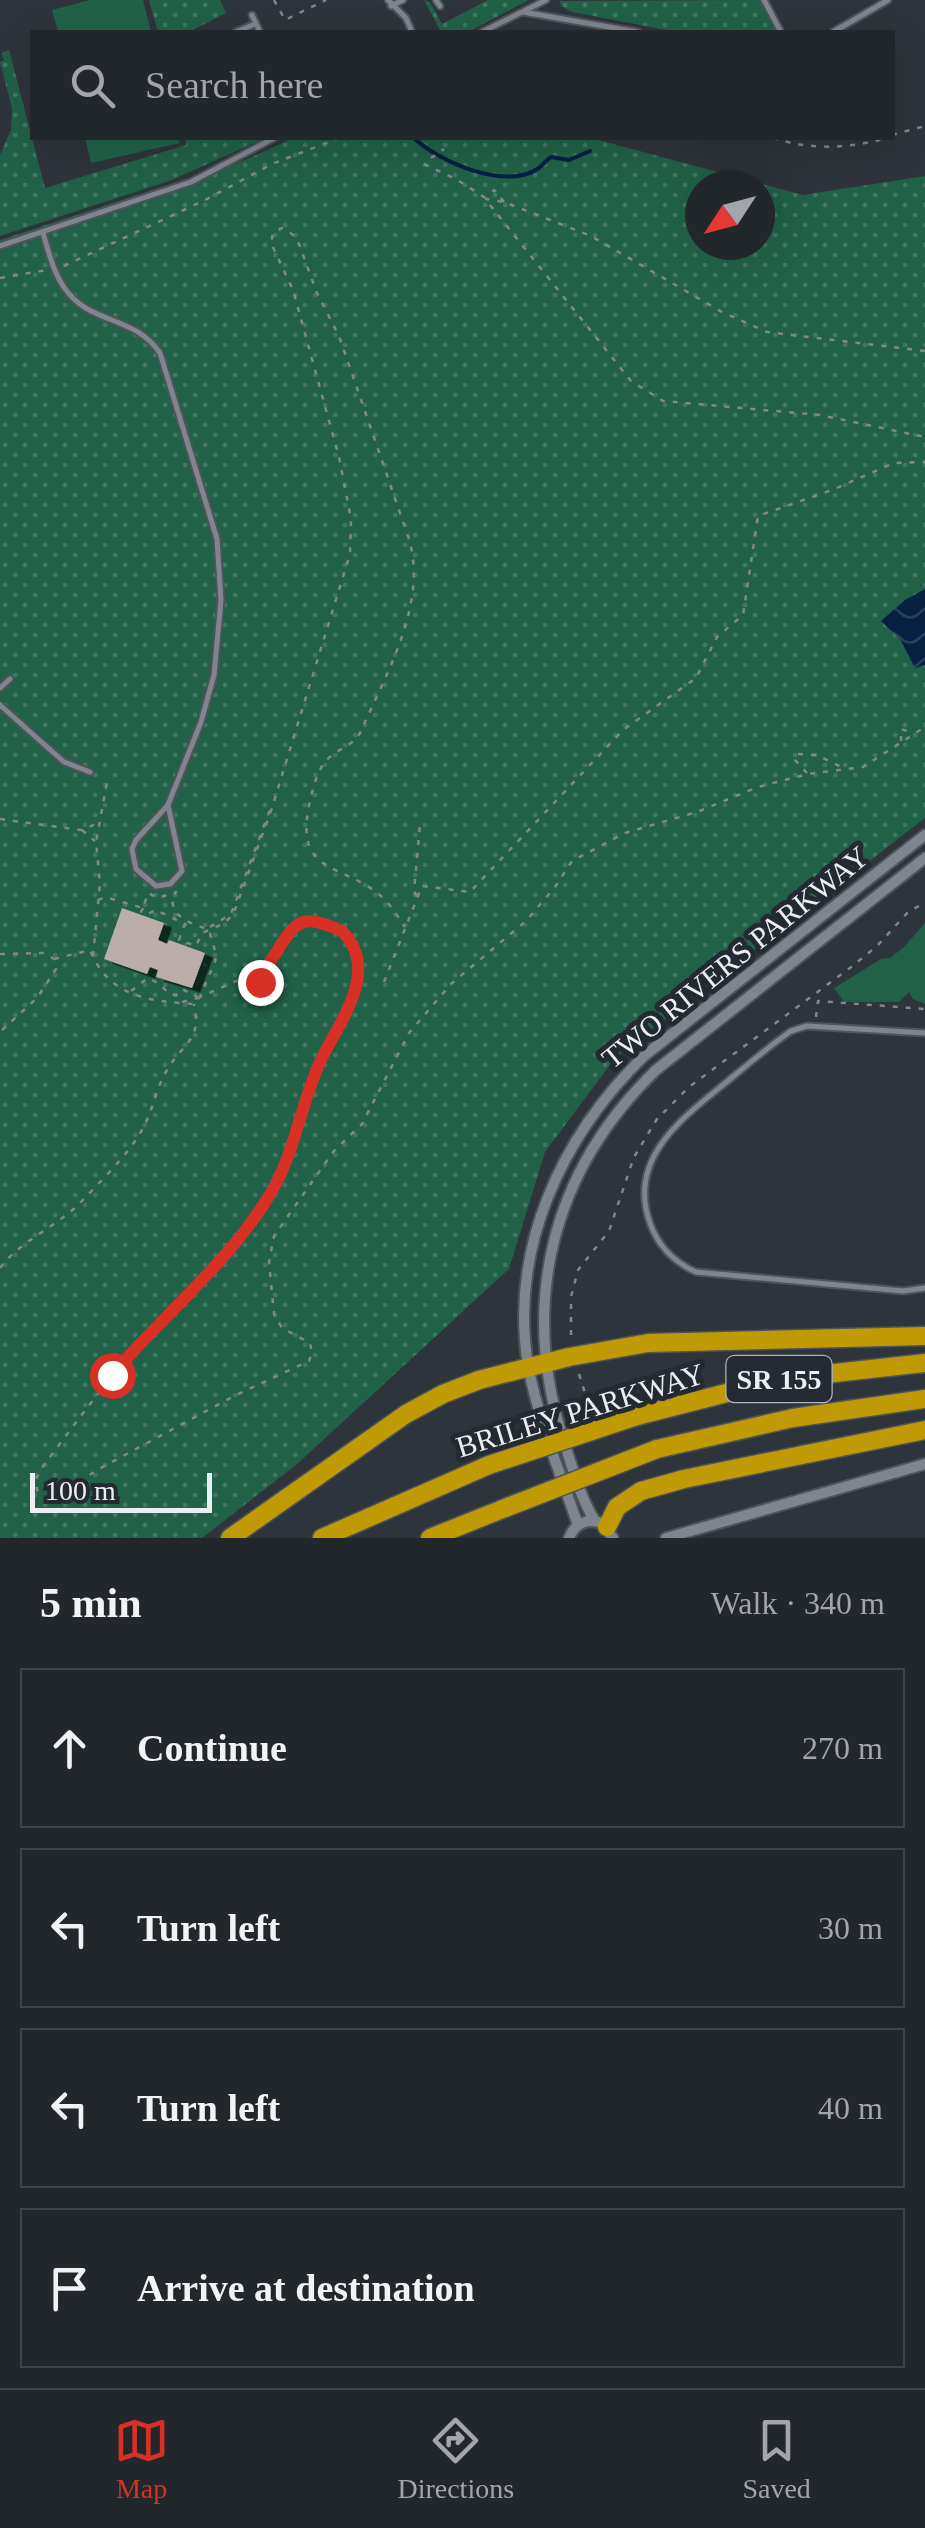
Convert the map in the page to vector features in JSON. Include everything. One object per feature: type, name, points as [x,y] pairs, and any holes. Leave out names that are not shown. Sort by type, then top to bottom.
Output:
[{"type":"highway","points":[[230,1538],[406,1414],[479,1380],[648,1343],[925,1336]]},
{"type":"highway","name":"BRILEY PARKWAY","points":[[322,1538],[490,1465],[636,1416],[781,1379],[925,1362]]},
{"type":"highway","name":"BRILEY PARKWAY","points":[[430,1538],[657,1449],[793,1418],[925,1399]]},
{"type":"highway","points":[[609,1532],[617,1507],[641,1492],[684,1479],[925,1430]]},
{"type":"street","name":"TWO RIVERS PARKWAY","points":[[578,1525],[524,1310],[537,1228],[561,1164],[614,1084],[644,1056],[925,835]]},
{"type":"street","name":"TWO RIVERS PARKWAY","points":[[609,1532],[585,1504],[538,1366],[555,1233],[567,1196],[604,1127],[656,1070],[925,858]]},
{"type":"street","points":[[666,1538],[925,1464]]},
{"type":"street","points":[[570,1538],[578,1525],[609,1532]]},
{"type":"lane","points":[[390,3],[404,0]]},
{"type":"lane","points":[[486,30],[546,0]]},
{"type":"lane","points":[[764,0],[780,30]]},
{"type":"lane","points":[[836,30],[888,0]]},
{"type":"lane","points":[[390,3],[406,18],[411,30]]},
{"type":"lane","points":[[523,12],[626,30]]},
{"type":"lane","points":[[252,15],[259,30]]},
{"type":"lane","points":[[241,30],[256,24]]},
{"type":"lane","points":[[0,246],[191,182],[270,140]]},
{"type":"lane","points":[[43,232],[54,268],[74,300],[149,336],[160,352],[217,540],[221,600],[214,675],[203,716],[168,806],[138,837],[132,850],[136,869],[156,886],[170,884],[182,871],[168,806]]},
{"type":"lane","points":[[0,688],[10,679]]},
{"type":"lane","points":[[0,705],[64,762],[90,772]]},
{"type":"lane","points":[[925,1033],[815,1027],[799,1027],[787,1033],[666,1135],[652,1160],[644,1189],[653,1231],[674,1259],[705,1275],[902,1291],[925,1288]]},
{"type":"path","points":[[274,0],[285,20],[326,0]]},
{"type":"path","points":[[895,135],[925,126]]},
{"type":"path","points":[[0,278],[54,268],[205,200],[272,164],[334,140]]},
{"type":"path","points":[[779,140],[834,148],[876,140]]},
{"type":"path","points":[[431,158],[444,149]]},
{"type":"path","points":[[424,164],[456,178],[485,199],[631,381],[653,397],[678,404],[820,414],[925,437]]},
{"type":"path","points":[[485,199],[494,190],[504,202]]},
{"type":"path","points":[[485,199],[504,202],[591,236],[722,312],[766,332],[925,351]]},
{"type":"path","points":[[210,929],[178,916],[172,904],[176,892],[158,898],[148,893],[142,908],[142,912],[156,910],[185,924],[179,940],[196,946],[202,933],[227,922],[233,915],[274,802],[345,574],[352,528],[326,403],[290,281],[271,243],[273,233],[282,228],[299,244],[317,293],[339,336],[409,538],[415,572],[414,595],[404,629],[360,733],[352,744],[327,759],[319,772],[305,839],[318,860],[382,896],[405,927]]},
{"type":"path","points":[[384,982],[417,896],[425,885],[470,892],[623,730],[696,678],[717,637],[744,615],[758,516],[894,463],[925,462]]},
{"type":"path","points":[[256,994],[264,969],[295,924],[306,920],[324,923],[350,939],[358,977],[348,1009],[319,1064],[272,1190],[225,1257],[144,1338],[58,1445],[36,1480],[37,1490],[46,1498],[54,1498],[234,1396],[309,1361],[310,1343],[282,1328],[272,1308],[269,1262],[274,1236],[333,1152],[362,1124],[409,1033],[451,984],[526,920],[572,862],[626,832],[697,812],[758,787],[873,762],[925,727]]},
{"type":"path","points":[[901,742],[901,729],[914,733]]},
{"type":"path","points":[[808,774],[794,760],[796,754],[816,755],[846,769]]},
{"type":"path","points":[[93,958],[100,884],[96,842],[106,782]]},
{"type":"path","points":[[0,819],[81,830],[102,822]]},
{"type":"path","points":[[417,896],[414,891],[420,824]]},
{"type":"path","points":[[81,830],[96,842]]},
{"type":"path","points":[[98,900],[105,898],[142,908]]},
{"type":"path","points":[[194,1004],[216,954],[210,929]]},
{"type":"path","points":[[54,959],[94,946]]},
{"type":"path","points":[[90,950],[100,973],[129,992],[157,1002],[194,1004]]},
{"type":"path","points":[[0,954],[44,952],[54,959],[56,968],[52,980],[0,1032]]},
{"type":"path","points":[[176,1003],[200,997],[264,969]]},
{"type":"path","points":[[129,992],[148,978],[169,994],[182,989],[200,997]]},
{"type":"path","points":[[815,1027],[818,1001],[925,1008]]},
{"type":"path","points":[[0,1268],[68,1214],[143,1129],[164,1076],[196,1032],[199,1023],[194,1004]]},
{"type":"green space","points":[[90,0],[143,0],[150,30],[57,30],[52,10]]},
{"type":"green space","points":[[149,0],[220,0],[226,13],[193,30],[157,30]]},
{"type":"green space","points":[[424,0],[430,2],[442,24],[488,0],[529,0],[472,30],[440,30]]},
{"type":"green space","points":[[760,0],[776,30],[666,30],[572,12],[561,6],[560,1]]},
{"type":"green space","points":[[9,50],[45,188],[186,145],[185,140],[261,140],[172,180],[0,236],[0,155],[11,130],[12,108],[1,53]]},
{"type":"green space","points":[[85,140],[180,143],[91,163]]},
{"type":"green space","points":[[289,140],[598,140],[710,170],[685,170],[685,260],[775,260],[775,187],[803,195],[925,176],[925,818],[615,1058],[545,1152],[509,1269],[297,1464],[202,1538],[0,1538],[0,240],[245,160]]},
{"type":"green space","points":[[925,923],[925,1004],[913,999],[909,992],[899,1002],[844,1002],[834,988],[881,959],[890,958]]},
{"type":"water","points":[[925,589],[925,665],[915,668],[900,639],[881,621]]},
{"type":"building","points":[[122,908],[164,923],[158,940],[205,953],[192,988],[156,977],[158,970],[150,967],[147,974],[104,959]]},
{"type":"waterway","points":[[416,140],[456,164],[492,175],[525,174],[551,157],[569,160],[590,151]]},
{"type":"route","points":[[112,1375],[156,1324],[225,1257],[277,1181],[319,1064],[354,993],[358,965],[350,939],[324,923],[306,920],[295,924],[264,969],[260,982]]}]
